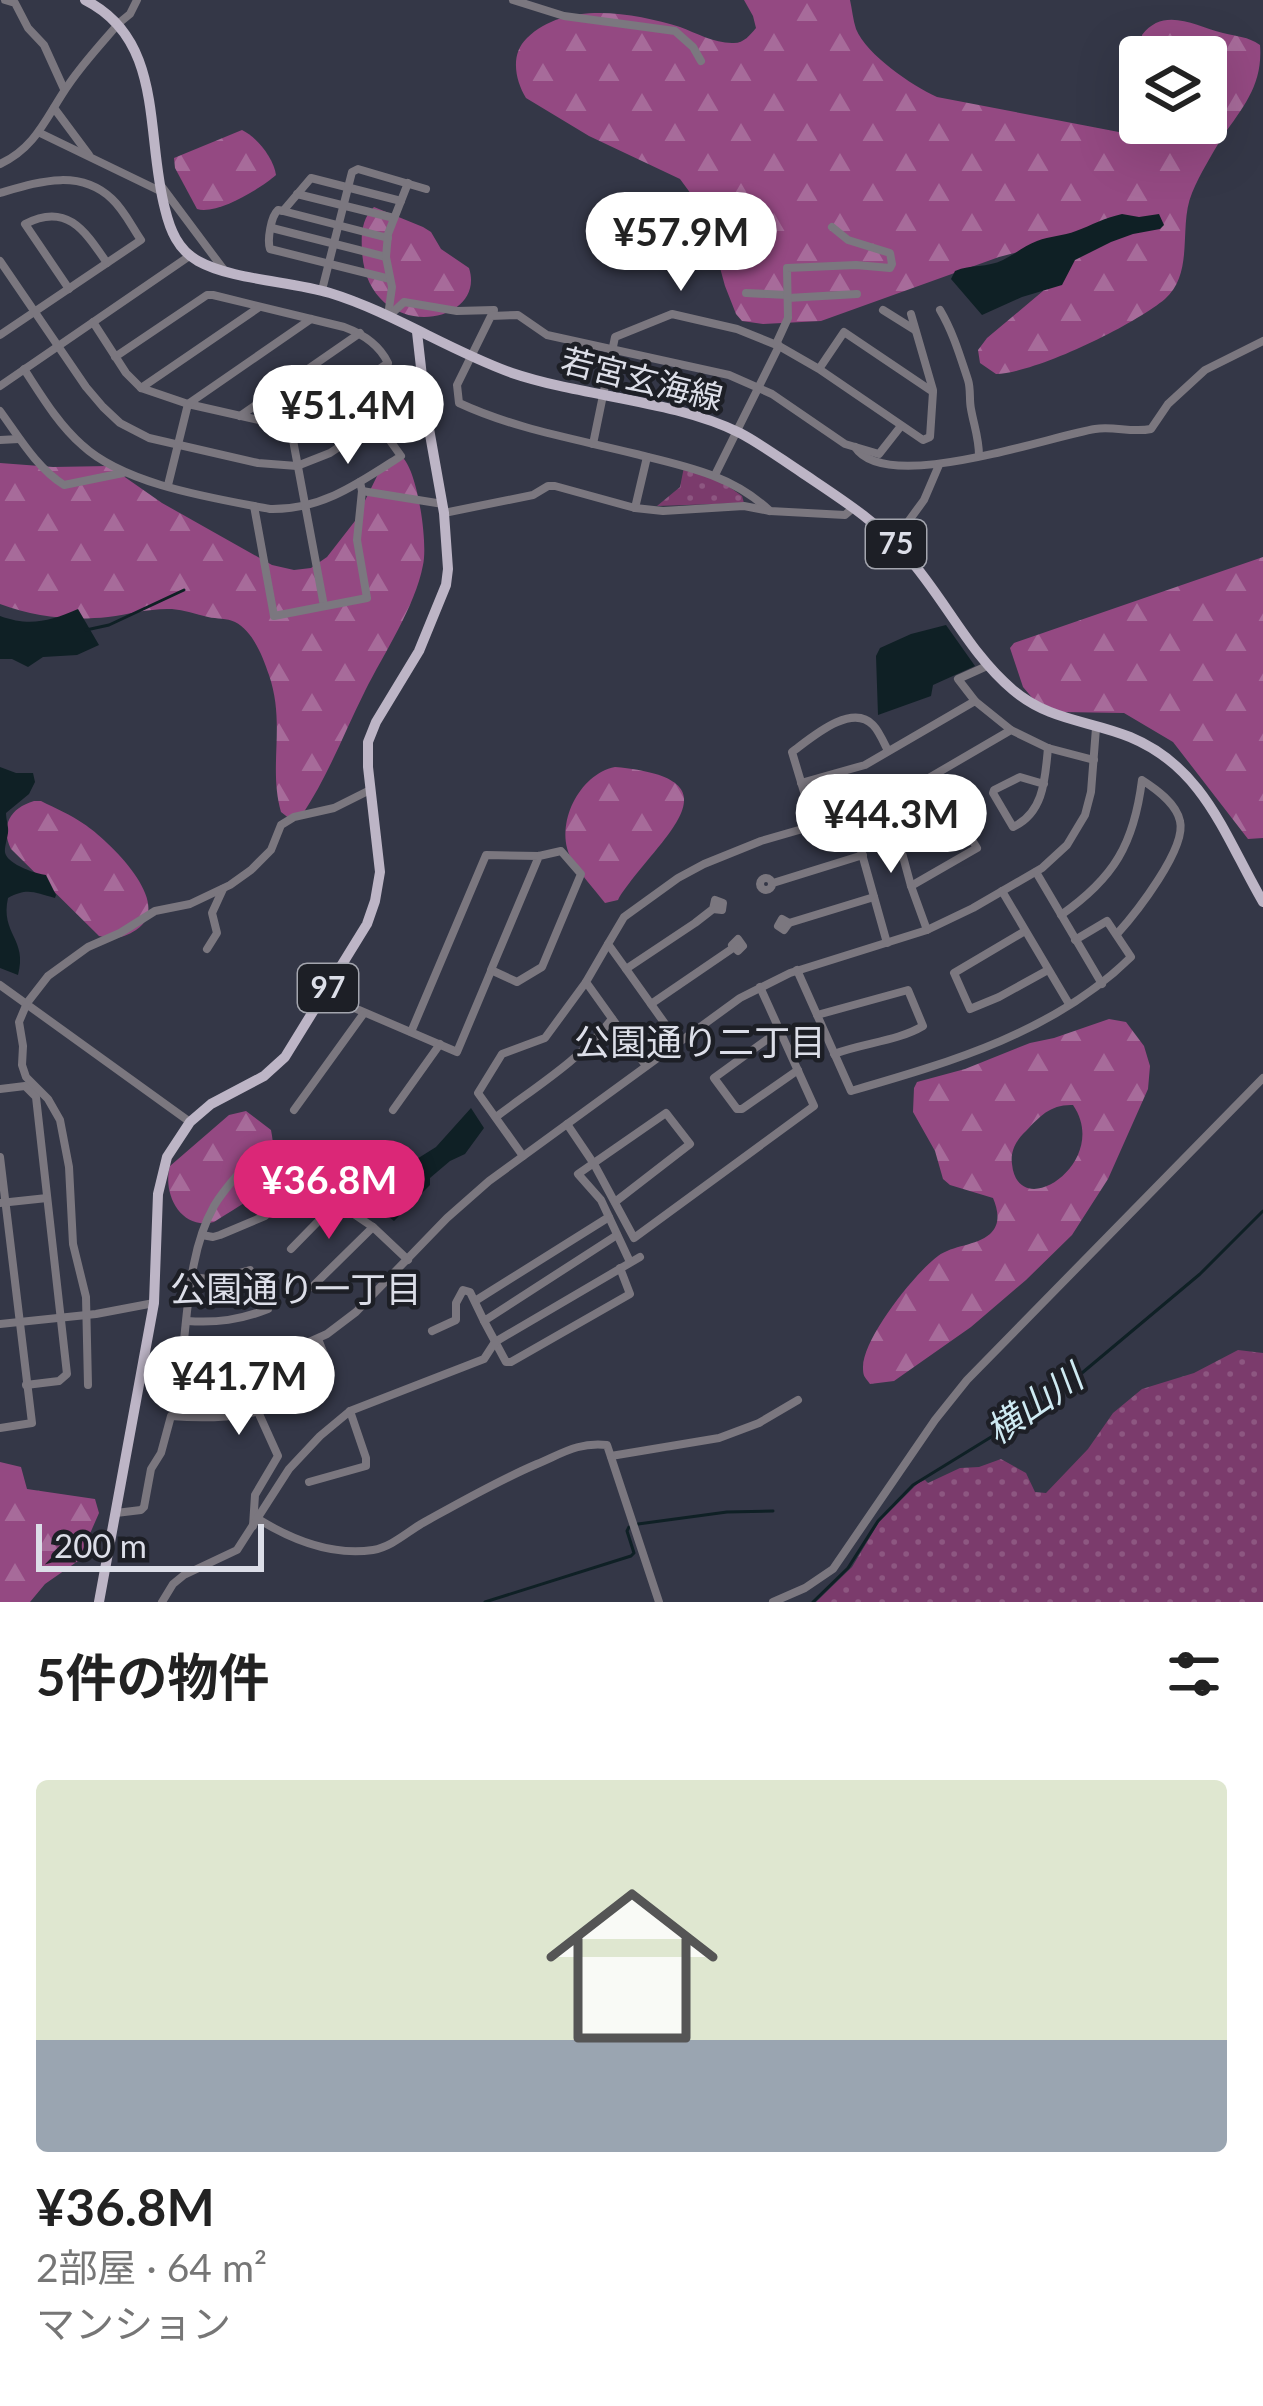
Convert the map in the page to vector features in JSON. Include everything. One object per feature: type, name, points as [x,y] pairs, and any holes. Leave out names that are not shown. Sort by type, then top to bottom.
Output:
[{"type":"main road","points":[[85,0],[119,23],[134,46],[144,76],[159,186],[170,229],[190,255]]},
{"type":"main road","name":"若宮玄海線","points":[[190,255],[224,270],[322,290],[470,356],[547,383],[695,416],[736,431],[854,508],[894,542],[987,666],[1015,692],[1074,723],[1152,748],[1189,776],[1207,799],[1263,902]]},
{"type":"main road","name":"97","points":[[99,1602],[154,1303],[160,1181],[167,1157],[186,1119],[253,1083],[293,1046],[367,924],[378,889],[370,733],[419,651],[446,584],[449,554],[417,332]]},
{"type":"street","points":[[5,0],[15,3],[44,45],[64,89]]},
{"type":"street","points":[[0,164],[24,150],[40,133],[64,89],[137,0]]},
{"type":"street","points":[[513,0],[564,16],[675,32],[701,61]]},
{"type":"street","points":[[54,108],[91,157]]},
{"type":"street","points":[[40,133],[159,186],[224,270]]},
{"type":"street","points":[[322,290],[352,172],[358,169],[426,189]]},
{"type":"street","points":[[283,211],[311,178],[401,201]]},
{"type":"street","points":[[0,194],[55,179],[74,180],[112,199],[141,240],[0,335]]},
{"type":"street","points":[[388,317],[392,287],[388,238],[408,183]]},
{"type":"street","points":[[297,194],[394,218]]},
{"type":"street","points":[[388,238],[283,211],[274,212],[268,244],[270,249],[390,279]]},
{"type":"street","points":[[69,289],[25,224],[46,216],[72,221],[87,233],[106,262]]},
{"type":"street","points":[[715,475],[788,318],[787,268],[890,268],[892,264],[890,253],[848,240],[832,226]]},
{"type":"street","points":[[272,228],[386,257]]},
{"type":"street","points":[[0,386],[190,255]]},
{"type":"street","points":[[0,261],[86,387],[121,423],[149,438],[258,463],[298,466],[319,459],[424,390]]},
{"type":"street","points":[[746,293],[787,297],[857,294]]},
{"type":"street","points":[[93,322],[115,357],[131,380],[141,388],[281,425],[303,421],[388,363],[383,352],[360,333],[207,295],[115,357]]},
{"type":"street","points":[[388,317],[404,302],[412,301],[457,311],[494,310]]},
{"type":"street","points":[[141,388],[259,307]]},
{"type":"street","points":[[883,310],[916,331]]},
{"type":"street","points":[[940,310],[954,335],[969,382],[979,456]]},
{"type":"street","points":[[770,512],[715,475],[690,466],[524,428],[459,403],[457,385],[491,316],[510,314],[547,335],[709,369],[758,387],[854,447],[879,454],[901,426]]},
{"type":"street","points":[[593,443],[615,337],[672,314],[737,329],[778,346],[923,440],[930,437],[933,392],[911,314]]},
{"type":"street","points":[[168,485],[188,404],[311,320]]},
{"type":"street","points":[[819,369],[844,332],[933,392]]},
{"type":"street","points":[[239,416],[360,333]]},
{"type":"street","points":[[854,447],[870,460],[895,467],[939,465],[1101,428],[1151,429],[1168,404],[1205,370],[1263,341]]},
{"type":"street","points":[[24,369],[82,445],[124,472],[254,506],[305,506],[361,487],[401,455],[376,421]]},
{"type":"street","points":[[0,411],[53,478],[64,485],[124,472]]},
{"type":"street","points":[[290,424],[324,606]]},
{"type":"street","points":[[0,440],[20,439]]},
{"type":"street","points":[[635,508],[647,457]]},
{"type":"street","points":[[894,542],[925,500],[939,465]]},
{"type":"street","points":[[361,487],[443,508],[533,494],[548,486],[663,511],[744,506],[770,512],[845,515],[854,508]]},
{"type":"street","points":[[254,506],[274,616],[368,598],[357,540],[361,487]]},
{"type":"street","points":[[987,666],[958,679],[975,701],[1011,730],[1048,748],[1094,760]]},
{"type":"street","points":[[801,783],[865,765],[975,701]]},
{"type":"street","points":[[814,825],[792,752],[838,721],[862,718],[870,722],[889,751]]},
{"type":"street","points":[[144,1360],[213,1370],[236,1368],[317,1339],[356,1312],[466,1200],[760,987],[797,970],[927,930],[1036,872],[1059,854],[1080,826],[1091,791],[1096,728]]},
{"type":"street","points":[[927,930],[899,843],[891,800],[1011,730]]},
{"type":"street","points":[[1044,784],[1020,777],[994,790],[1013,827],[1029,817],[1040,800],[1044,784],[1048,748]]},
{"type":"street","points":[[1061,914],[1100,884],[1122,852],[1135,821],[1142,780],[1177,812],[1181,833],[1155,883],[1117,934]]},
{"type":"street","points":[[88,1385],[86,1297],[73,1244],[69,1167],[60,1120],[22,1065],[19,1022],[27,1003],[48,976],[88,947],[155,911],[190,904],[251,871],[271,850],[280,826],[294,817],[352,801],[370,790]]},
{"type":"street","points":[[523,1156],[478,1093],[495,1062],[510,1049],[545,1038],[586,982],[624,917],[678,878],[724,855],[889,806]]},
{"type":"street","points":[[899,843],[956,814],[977,848],[911,886]]},
{"type":"street","points":[[851,815],[887,943]]},
{"type":"street","points":[[411,1032],[486,855],[539,856],[561,851],[581,874],[542,967],[518,982],[491,970]]},
{"type":"street","points":[[324,995],[457,1052],[539,856]]},
{"type":"street","points":[[773,883],[862,856]]},
{"type":"street","points":[[1036,872],[1102,985]]},
{"type":"street","points":[[207,950],[217,933],[212,913],[224,888]]},
{"type":"street","points":[[1002,891],[1069,1004]]},
{"type":"street","points":[[789,923],[874,897]]},
{"type":"street","points":[[626,969],[713,909]]},
{"type":"street","points":[[797,970],[851,1091],[963,1057],[1017,1034],[1102,985],[1131,957],[1107,921],[1075,940]]},
{"type":"street","points":[[1025,931],[954,973],[970,1009],[1048,970]]},
{"type":"street","points":[[608,944],[679,1042]]},
{"type":"street","points":[[651,1004],[733,948]]},
{"type":"street","points":[[586,982],[646,1066]]},
{"type":"street","points":[[0,985],[186,1119]]},
{"type":"street","points":[[567,1124],[634,1238],[814,1106],[760,987]]},
{"type":"street","points":[[817,1015],[908,989],[923,1026],[834,1054]]},
{"type":"street","points":[[294,1110],[364,1012]]},
{"type":"street","points":[[496,1118],[567,1066],[612,1019]]},
{"type":"street","points":[[780,1030],[714,1078],[737,1109],[742,1109],[798,1070]]},
{"type":"street","points":[[393,1110],[440,1044]]},
{"type":"street","points":[[773,1602],[833,1570],[967,1380],[1263,1078]]},
{"type":"street","points":[[0,1089],[25,1086],[36,1097],[67,1374],[59,1381],[26,1385]]},
{"type":"street","points":[[162,1602],[184,1575],[237,1550],[289,1469],[350,1411],[484,1359],[496,1342],[635,1259],[617,1235],[601,1200],[578,1174],[666,1113],[690,1144],[615,1202]]},
{"type":"street","points":[[0,1156],[32,1423],[0,1428]]},
{"type":"street","points":[[181,1366],[202,1235],[214,1205],[250,1160],[271,1158],[373,1227],[408,1260]]},
{"type":"street","points":[[202,1235],[220,1235],[265,1216],[300,1178]]},
{"type":"street","points":[[4,1203],[47,1198]]},
{"type":"street","points":[[291,1249],[337,1202]]},
{"type":"street","points":[[475,1301],[609,1217]]},
{"type":"street","points":[[312,1287],[373,1227]]},
{"type":"street","points":[[484,1321],[617,1235]]},
{"type":"street","points":[[432,1331],[456,1319],[456,1303],[463,1290],[470,1292],[506,1362],[511,1362],[630,1294],[620,1268]]},
{"type":"street","points":[[193,1277],[224,1279],[250,1270]]},
{"type":"street","points":[[0,1324],[154,1303]]},
{"type":"street","points":[[187,1321],[215,1323],[268,1309]]},
{"type":"street","points":[[116,1513],[144,1507],[151,1469],[161,1453],[171,1416],[223,1418],[259,1413],[322,1390],[331,1372],[317,1339]]},
{"type":"street","points":[[610,1456],[719,1438],[759,1423],[798,1400]]},
{"type":"street","points":[[309,1482],[366,1466],[350,1411]]},
{"type":"street","points":[[256,1523],[255,1495],[278,1456],[259,1413]]},
{"type":"street","points":[[256,1523],[324,1549],[373,1550],[388,1546],[509,1476],[587,1443],[607,1445],[659,1602]]},
{"type":"green space","points":[[744,0],[850,0],[856,29],[870,49],[937,97],[1119,132],[1119,144],[1219,144],[1192,193],[1183,262],[1174,288],[1150,310],[1084,346],[1035,366],[996,374],[980,363],[978,350],[1043,291],[1022,251],[821,321],[742,321],[725,286],[705,213],[680,179],[589,136],[526,98],[516,59],[522,44],[543,26],[580,14],[622,14],[734,43],[756,28]]},
{"type":"green space","points":[[1180,20],[1260,45],[1250,94],[1227,131],[1227,36],[1142,35],[1160,21]]},
{"type":"green space","points":[[242,130],[264,149],[276,175],[227,205],[197,209],[174,158]]},
{"type":"green space","points":[[374,207],[431,232],[441,249],[469,268],[470,288],[461,303],[445,313],[424,317],[403,313],[384,302],[369,281],[362,251],[363,227]]},
{"type":"green space","points":[[403,458],[413,478],[423,526],[419,581],[302,815],[290,819],[281,812],[274,693],[260,653],[241,626],[172,609],[80,618],[40,615],[0,604],[0,463],[109,466],[162,503],[272,565],[294,570],[311,568],[327,557],[355,521],[381,468]]},
{"type":"green space","points":[[1263,557],[1263,838],[1248,839],[1173,742],[1124,713],[1061,712],[1034,700],[1023,687],[1010,648]]},
{"type":"green space","points":[[615,767],[655,774],[677,784],[684,799],[668,835],[618,900],[605,903],[571,858],[566,831],[581,790]]},
{"type":"green space","points":[[34,801],[84,824],[134,873],[148,905],[146,919],[136,930],[118,938],[99,936],[11,849],[9,819]]},
{"type":"green space","points":[[1109,1019],[1126,1022],[1144,1046],[1150,1066],[1148,1089],[1108,1179],[1072,1235],[1026,1280],[971,1327],[894,1381],[870,1384],[863,1372],[865,1355],[904,1291],[938,1256],[984,1238],[997,1221],[993,1198],[943,1179],[935,1151],[913,1112],[917,1082]],"holes":[[[1073,1105],[1082,1126],[1081,1147],[1059,1179],[1030,1189],[1018,1181],[1013,1150],[1041,1116]]]},
{"type":"green space","points":[[246,1111],[271,1130],[269,1177],[253,1196],[214,1222],[192,1221],[172,1198],[170,1166],[229,1115]]},
{"type":"green space","points":[[0,1462],[21,1467],[27,1489],[95,1499],[99,1513],[78,1561],[45,1584],[30,1602],[0,1602]]},
{"type":"shaded area","points":[[1122,214],[1159,214],[1164,225],[1075,260],[1062,285],[982,315],[951,279],[955,271],[997,262],[1037,241]]},
{"type":"shaded area","points":[[684,467],[718,479],[742,496],[744,503],[657,506],[680,487]]},
{"type":"shaded area","points":[[78,609],[99,645],[77,655],[43,657],[28,667],[0,659],[0,616],[40,621]]},
{"type":"shaded area","points":[[946,625],[975,666],[933,685],[931,696],[878,715],[876,656],[880,648]]},
{"type":"shaded area","points":[[0,767],[33,773],[35,782],[29,794],[6,813],[6,855],[17,865],[46,875],[56,895],[26,892],[8,898],[8,920],[20,953],[18,975],[0,968]]},
{"type":"shaded area","points":[[471,1108],[484,1128],[465,1154],[430,1178],[430,1185],[394,1221],[370,1202],[396,1172],[436,1147]]},
{"type":"shaded area","points":[[1238,1350],[1263,1353],[1263,1602],[816,1602],[852,1567],[879,1522],[918,1483],[1001,1459],[1026,1473],[1035,1492],[1046,1493],[1088,1449],[1113,1413],[1142,1389],[1194,1373]]},
{"type":"waterway","points":[[86,630],[109,625],[184,590]]},
{"type":"waterway","name":"横山川","points":[[813,1602],[848,1568],[878,1521],[913,1485],[1070,1383],[1200,1274],[1263,1211]]},
{"type":"waterway","points":[[638,1524],[773,1511]]},
{"type":"waterway","points":[[485,1602],[631,1556],[629,1527]]},
{"type":"district","name":"公園通り二丁目","points":[[700,1042]]},
{"type":"district","name":"公園通り一丁目","points":[[296,1289]]}]
